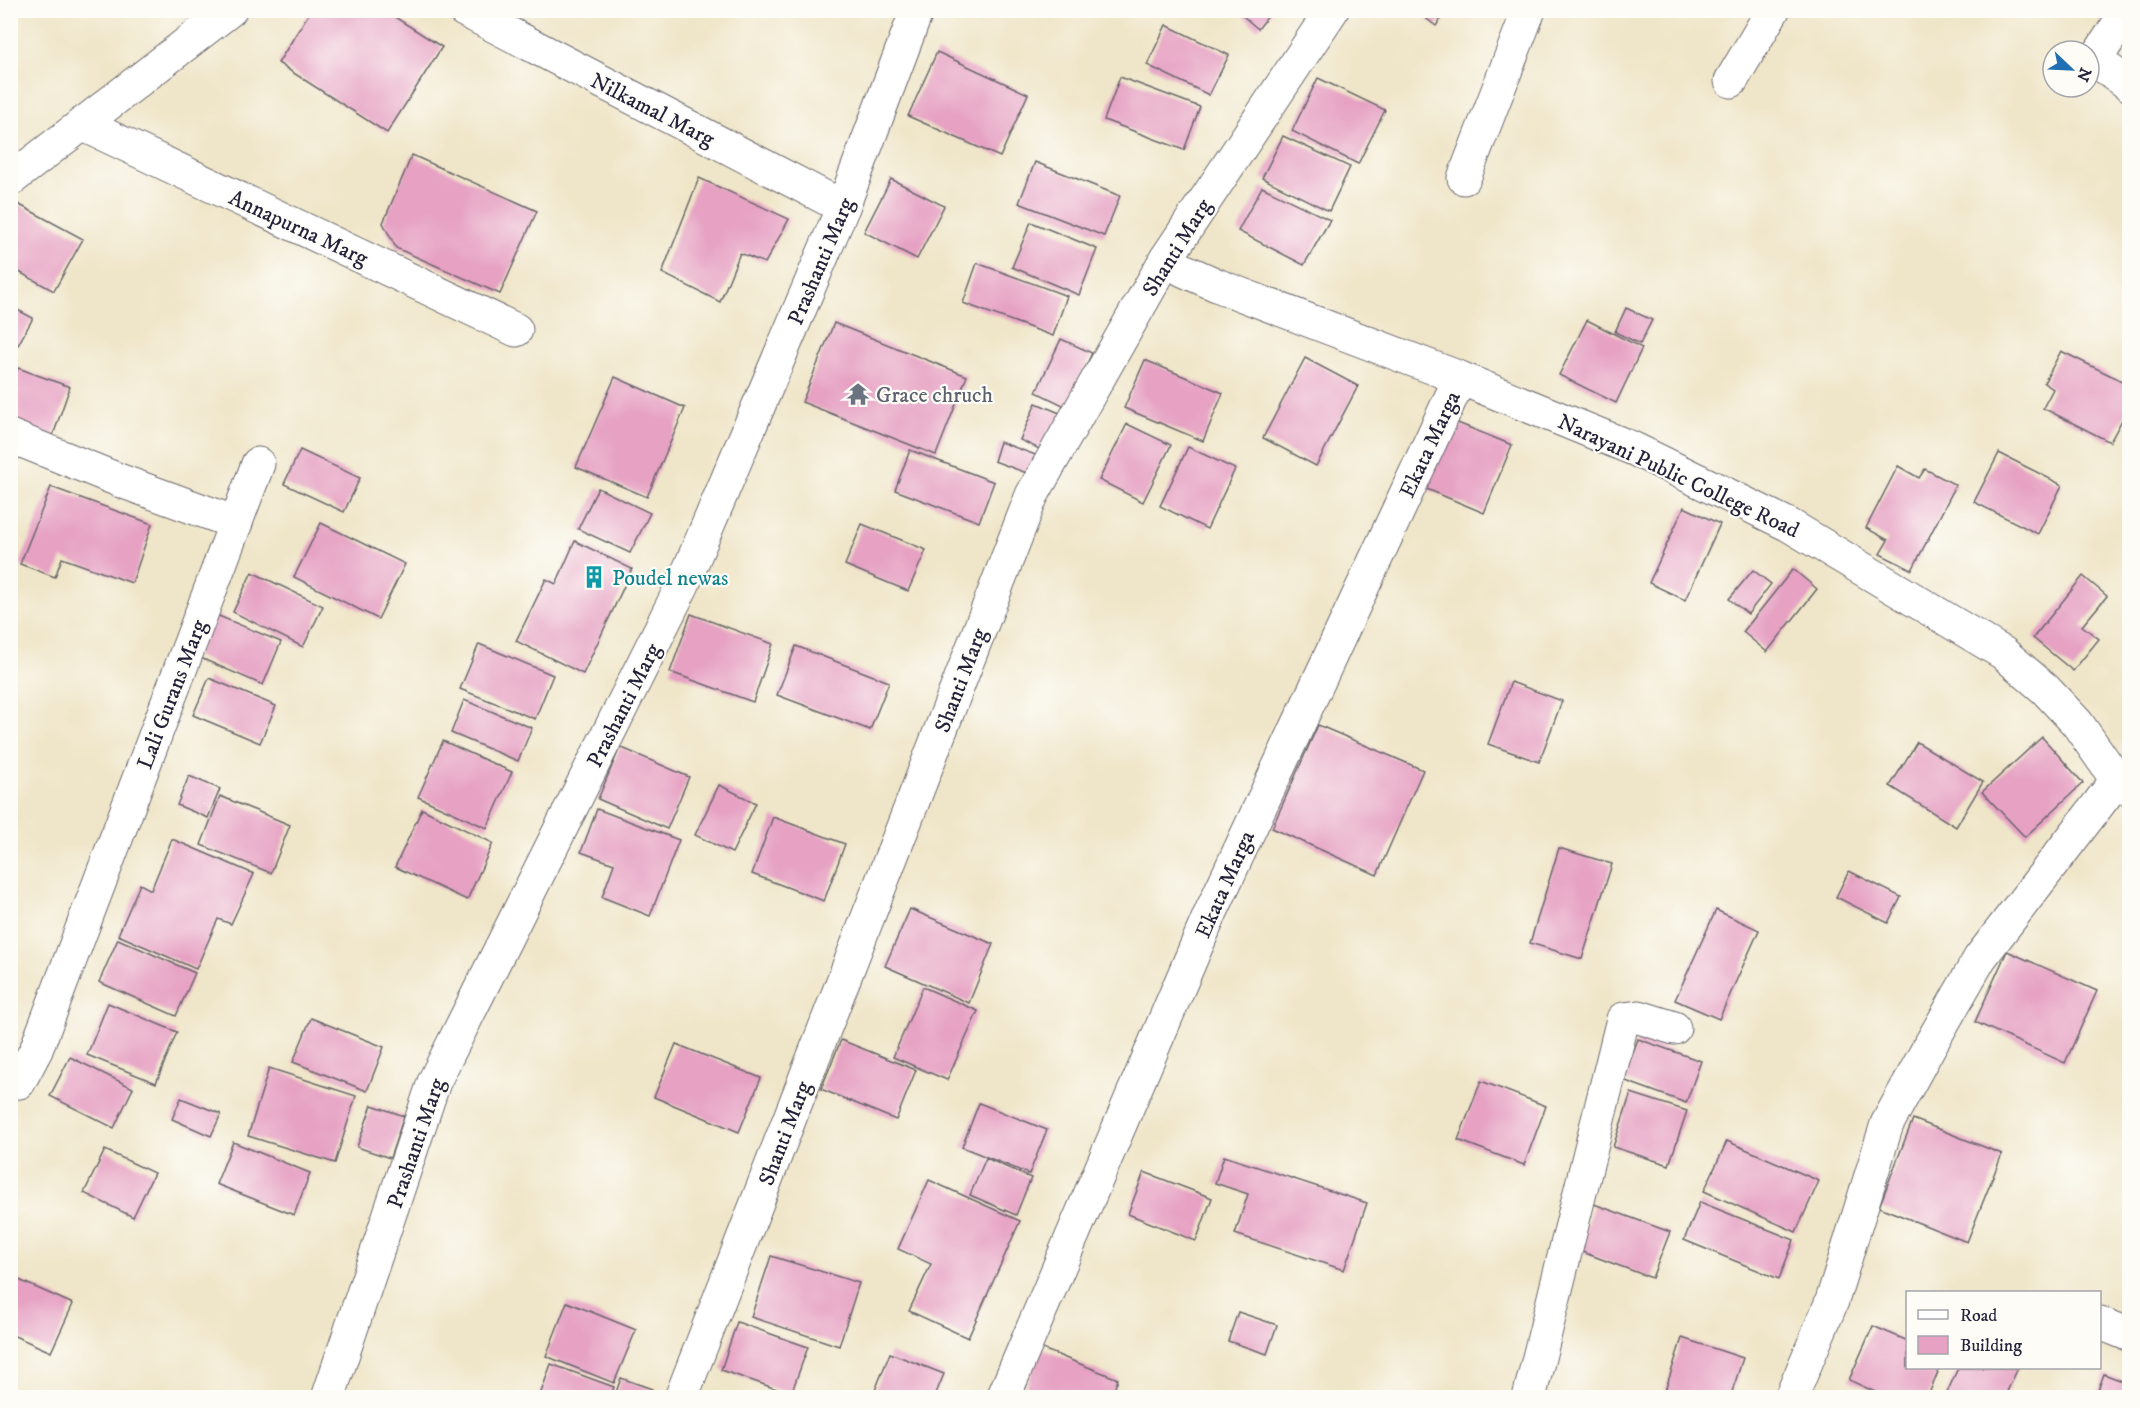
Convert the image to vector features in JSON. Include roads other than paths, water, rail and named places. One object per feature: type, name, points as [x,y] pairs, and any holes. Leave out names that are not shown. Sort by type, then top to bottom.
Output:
[{"type":"street","points":[[10,180],[230,10]]},
{"type":"street","name":"Nilkamal Marg","points":[[464,10],[843,207]]},
{"type":"street","name":"Prashanti Marg","points":[[328,1398],[434,1082],[683,584],[843,207],[917,10]]},
{"type":"street","name":"Shanti Marg","points":[[681,1398],[1032,495],[1166,259],[1332,10]]},
{"type":"street","points":[[1464,178],[1529,10]]},
{"type":"street","points":[[1731,81],[1773,10]]},
{"type":"street","points":[[2128,10],[2095,60],[2130,85]]},
{"type":"street","name":"Annapurna Marg","points":[[81,124],[516,330]]},
{"type":"street","name":"Narayani Public College Road","points":[[1166,259],[1183,270],[1219,286],[1460,378],[1634,449],[1789,525],[2003,653],[2045,689],[2077,723],[2123,784]]},
{"type":"street","name":"Ekata Marga","points":[[1003,1398],[1211,912],[1460,378]]},
{"type":"street","points":[[10,436],[121,481],[236,523],[258,464]]},
{"type":"street","name":"Lali Gurans Marg","points":[[10,1083],[19,1082],[36,1050],[236,523]]},
{"type":"street","points":[[1791,1398],[1832,1301],[1887,1124],[1980,958],[2123,784]]},
{"type":"street","points":[[1529,1398],[1623,1019],[1639,1017],[1674,1028]]},
{"type":"street","points":[[2101,1323],[2130,1335]]},
{"type":"place","name":"Grace chruch","points":[[858,394]]},
{"type":"place","name":"Poudel newas","points":[[594,577]]}]
